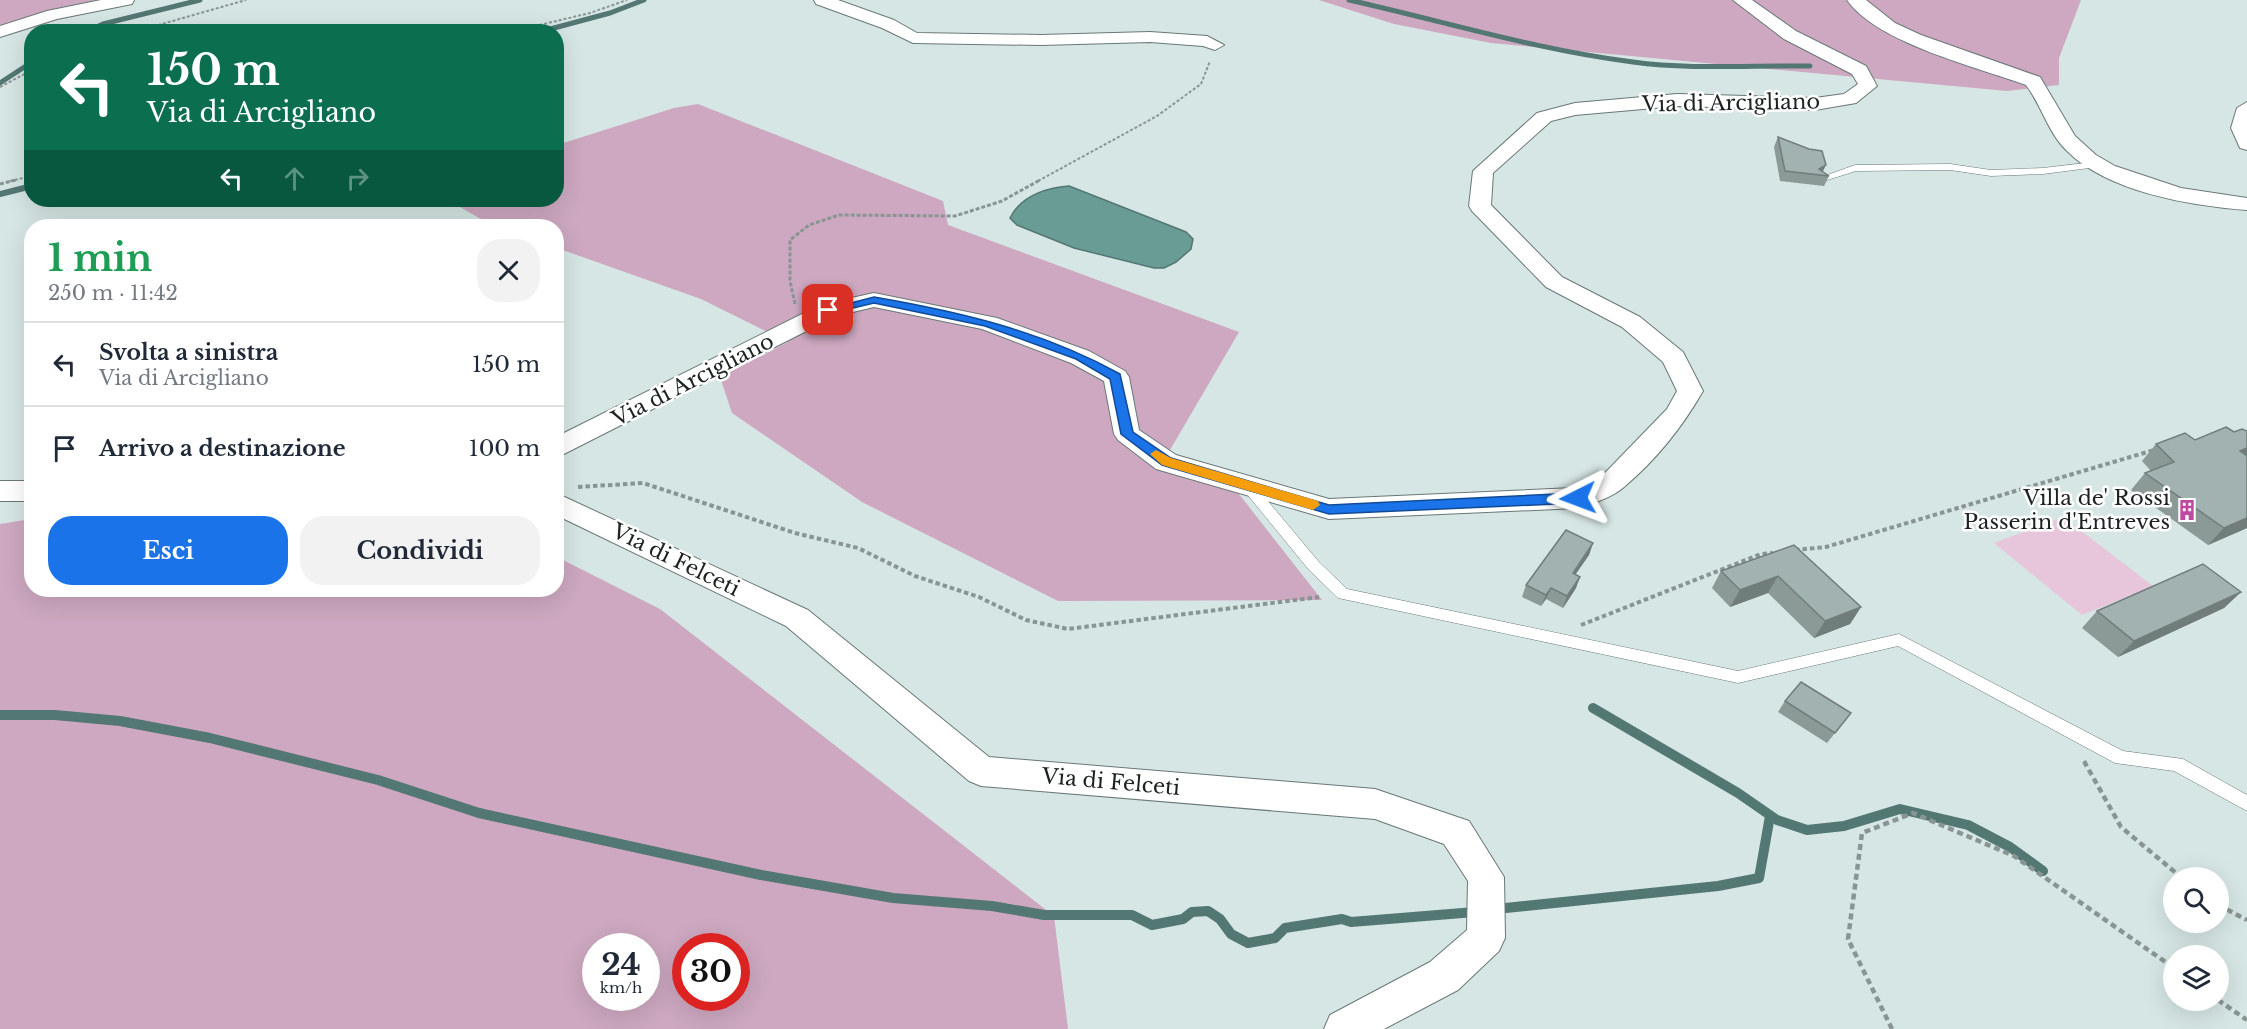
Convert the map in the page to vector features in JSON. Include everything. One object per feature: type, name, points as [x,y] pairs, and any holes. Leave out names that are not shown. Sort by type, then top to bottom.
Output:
[{"type":"street","points":[[25,24],[53,15],[126,0]]},
{"type":"street","points":[[822,0],[888,24],[913,38],[1041,40],[1150,37],[1207,42],[1215,45]]},
{"type":"street","name":"Via di Arcigliano","points":[[564,445],[828,310],[874,300],[988,323],[1080,357],[1116,377],[1127,434],[1167,462],[1329,509],[1578,498],[1613,482],[1677,414],[1690,391],[1674,358],[1631,322],[1554,282],[1480,206],[1483,171],[1544,117],[1575,109],[1677,100],[1815,104],[1849,99],[1868,86],[1859,70],[1790,34],[1741,0]]},
{"type":"street","points":[[1855,0],[1889,27],[1915,39],[2033,81],[2042,91],[2073,146],[2094,165],[2146,184],[2202,198],[2247,204]]},
{"type":"street","points":[[0,32],[24,24]]},
{"type":"street","points":[[2245,133],[2247,108]]},
{"type":"street","points":[[0,491],[24,491]]},
{"type":"street","name":"Via di Felceti","points":[[564,497],[797,618],[981,771],[1375,804],[1456,832],[1486,877],[1486,938],[1444,976],[1344,1029]]},
{"type":"lane","points":[[1821,180],[1855,168],[1950,167],[1991,172],[2043,171],[2094,165]]},
{"type":"lane","points":[[1247,485],[1314,566],[1343,594],[1738,677],[1899,640],[2121,758],[2177,764],[2247,804]]},
{"type":"path","points":[[162,24],[246,0]]},
{"type":"path","points":[[544,24],[590,13],[627,0]]},
{"type":"path","points":[[800,325],[790,281],[790,240],[809,225],[839,214],[955,216],[1002,201],[1157,116],[1196,88],[1204,80],[1215,45]]},
{"type":"path","points":[[0,87],[24,74]]},
{"type":"path","points":[[0,184],[24,178]]},
{"type":"path","points":[[1794,550],[1826,546],[1915,522],[2156,449]]},
{"type":"path","points":[[564,496],[642,483],[795,533],[858,548],[915,576],[979,597],[1026,620],[1068,629],[1343,594]]},
{"type":"path","points":[[1547,637],[1761,554],[1783,552]]},
{"type":"path","points":[[2121,758],[2085,763],[2121,827],[2169,867]]},
{"type":"path","points":[[1892,1029],[1848,939],[1862,833],[1913,813],[2014,856],[2163,960]]},
{"type":"path","points":[[2229,911],[2247,920]]},
{"type":"path","points":[[2229,1008],[2247,1020]]},
{"type":"shaded area","points":[[0,0],[104,0],[0,27]]},
{"type":"shaded area","points":[[1319,0],[2081,0],[2059,58],[2059,85],[2007,91],[1491,43],[1394,24]]},
{"type":"shaded area","points":[[698,104],[943,201],[948,225],[1239,332],[1160,467],[1235,489],[1322,600],[1058,601],[862,502],[732,413],[720,377],[788,342],[701,299],[564,250],[564,219],[482,219],[460,207],[564,207],[564,143],[674,108]]},
{"type":"shaded area","points":[[2063,517],[2153,586],[2082,615],[1994,543]]},
{"type":"shaded area","points":[[24,520],[24,597],[564,597],[564,561],[660,609],[1054,916],[1068,1029],[0,1029],[0,524]]},
{"type":"water","points":[[1069,186],[1186,232],[1193,239],[1191,249],[1176,262],[1164,268],[1154,268],[1074,248],[1017,225],[1010,218],[1027,199],[1043,191]]},
{"type":"building","points":[[1778,137],[1809,149],[1822,151],[1826,165],[1819,169],[1829,176],[1785,171]]},
{"type":"building","points":[[2226,427],[2234,432],[2242,429],[2247,431],[2247,448],[2240,451],[2247,456],[2247,518],[2224,528],[2145,473],[2174,462],[2156,444],[2185,433],[2195,440]]},
{"type":"building","points":[[1566,530],[1593,543],[1573,573],[1580,577],[1567,596],[1551,588],[1546,595],[1526,585]]},
{"type":"building","points":[[1794,545],[1861,607],[1825,621],[1778,576],[1740,590],[1721,571]]},
{"type":"building","points":[[2203,564],[2241,592],[2134,641],[2097,611]]},
{"type":"building","points":[[1801,682],[1851,713],[1835,733],[1785,701]]},
{"type":"waterway","points":[[103,24],[200,0]]},
{"type":"waterway","points":[[564,25],[610,13],[644,0]]},
{"type":"waterway","points":[[1349,0],[1526,43],[1597,57],[1699,67],[1810,66]]},
{"type":"waterway","points":[[0,83],[24,67]]},
{"type":"waterway","points":[[0,194],[24,188]]},
{"type":"waterway","points":[[1593,708],[1738,793],[1777,820],[1807,830],[1844,826],[1900,809],[1968,825],[2010,847],[2043,871]]},
{"type":"waterway","points":[[0,715],[55,715],[120,721],[210,738],[378,780],[479,813],[761,875],[893,898],[992,906],[1044,915],[1132,915],[1152,925],[1183,919],[1192,912],[1208,911],[1220,919],[1231,934],[1248,943],[1275,938],[1285,928],[1342,919],[1351,922],[1475,912]]},
{"type":"waterway","points":[[1496,909],[1718,886],[1759,878],[1770,816]]},
{"type":"slow traffic","points":[[1156,454],[1167,462],[1313,505]]},
{"type":"place","name":"Villa de' Rossi Passerin d'Entreves","points":[[2187,510]]},
{"type":"route","points":[[828,310],[874,300],[915,307],[988,323],[1080,357],[1116,377],[1127,434],[1167,462],[1329,509],[1578,498]]}]
